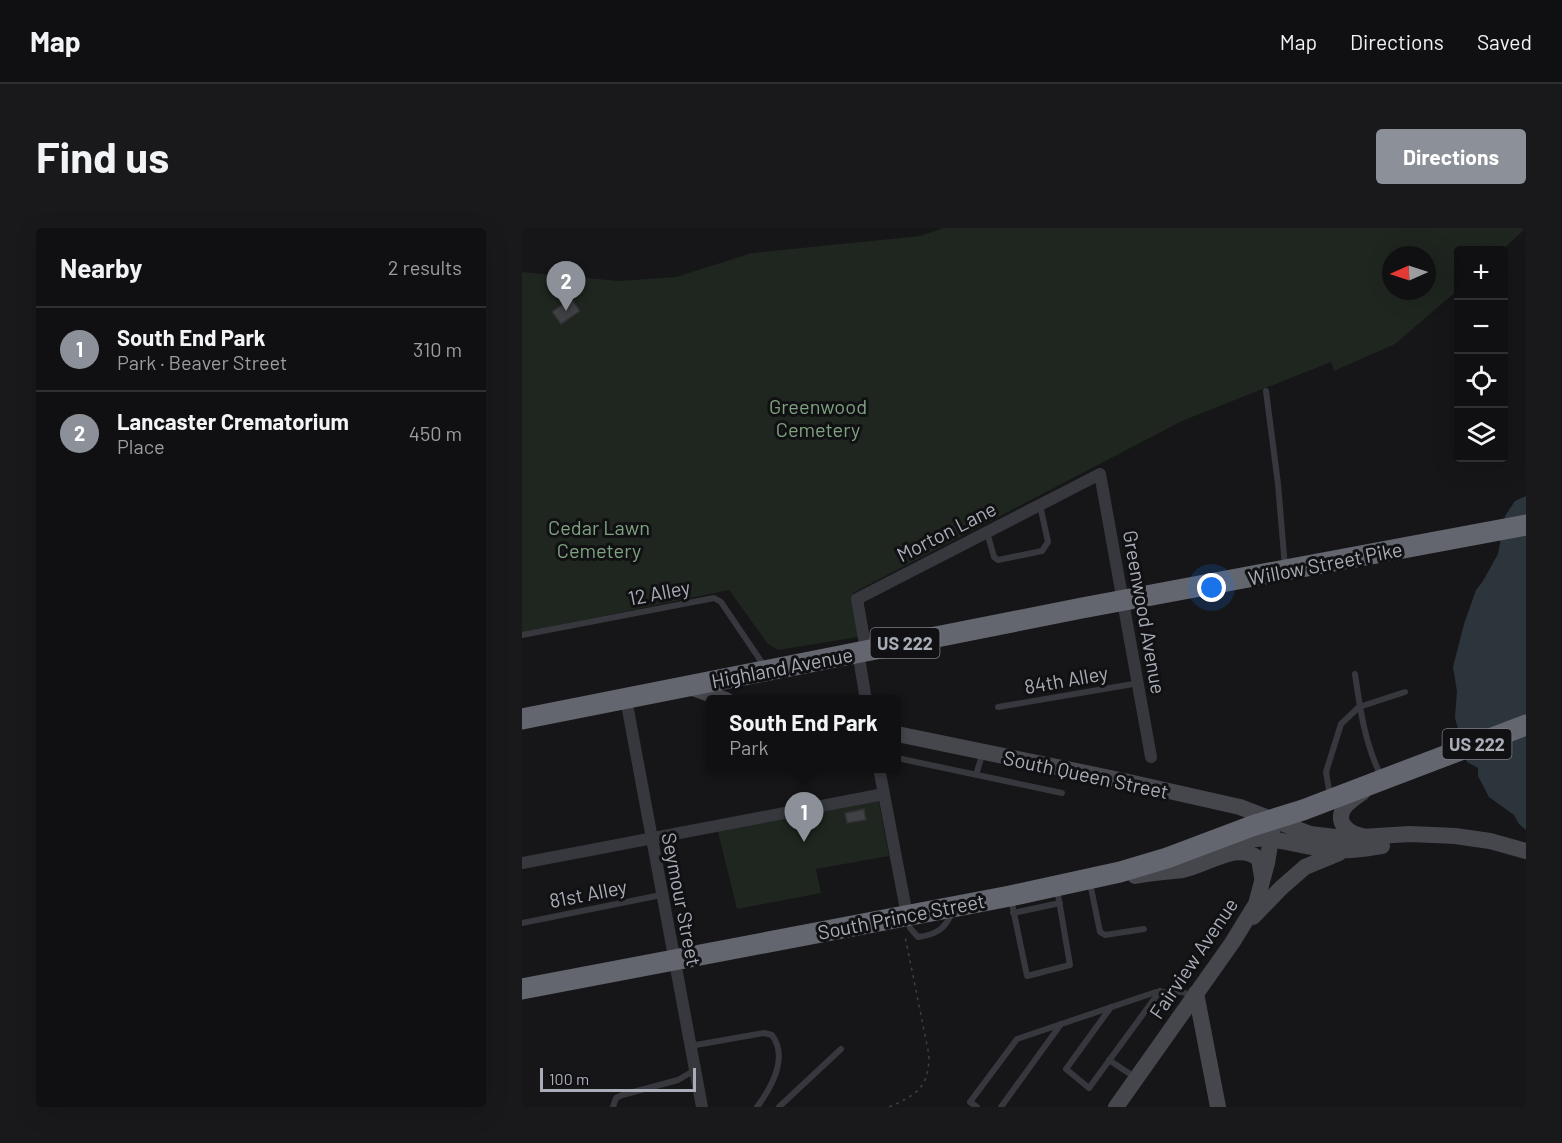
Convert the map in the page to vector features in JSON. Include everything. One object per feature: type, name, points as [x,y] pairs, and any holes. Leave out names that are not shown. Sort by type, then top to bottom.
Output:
[{"type":"highway","name":"Willow Street Pike","points":[[1125,602],[1526,525]]},
{"type":"highway","name":"Highland Avenue","points":[[687,686],[1125,602]]},
{"type":"highway","name":"US 222","points":[[522,719],[687,686]]},
{"type":"highway","name":"US 222","points":[[1273,829],[1331,800],[1526,725]]},
{"type":"highway","name":"South Prince Street","points":[[522,989],[954,905],[1012,904],[1058,895],[1089,880],[1273,829]]},
{"type":"main road","points":[[687,686],[714,695]]},
{"type":"main road","name":"South Queen Street","points":[[901,735],[1240,807],[1273,829]]},
{"type":"main road","points":[[1366,837],[1349,832],[1341,822],[1341,814],[1344,807],[1383,779]]},
{"type":"main road","points":[[1273,829],[1326,850],[1368,848],[1428,836]]},
{"type":"main road","points":[[1159,872],[1273,829],[1344,838],[1410,834],[1455,836],[1490,841],[1526,851]]},
{"type":"main road","name":"Fairview Avenue","points":[[1116,1107],[1242,928],[1256,904],[1273,829]]},
{"type":"main road","points":[[1242,928],[1305,867],[1347,850]]},
{"type":"main road","points":[[1089,880],[1118,879],[1183,870],[1230,853],[1246,853],[1253,854],[1259,859],[1263,881]]},
{"type":"main road","points":[[1195,995],[1218,1107]]},
{"type":"street","name":"Morton Lane","points":[[862,651],[857,599],[1100,474]]},
{"type":"street","name":"Greenwood Avenue","points":[[1100,474],[1125,602],[1151,757]]},
{"type":"street","points":[[862,651],[866,695]]},
{"type":"street","name":"Seymour Street","points":[[626,699],[702,1107]]},
{"type":"street","points":[[880,773],[907,915]]},
{"type":"street","points":[[522,863],[884,794]]},
{"type":"lane","points":[[1266,391],[1278,484],[1285,570]]},
{"type":"lane","points":[[987,531],[994,557],[998,560],[1042,551],[1048,542],[1040,505]]},
{"type":"lane","name":"12 Alley","points":[[522,635],[714,598],[721,602],[767,670]]},
{"type":"lane","points":[[1354,674],[1359,707],[1371,756],[1383,779]]},
{"type":"lane","name":"84th Alley","points":[[998,707],[1139,683]]},
{"type":"lane","points":[[1331,800],[1326,772],[1341,724],[1359,707],[1405,692]]},
{"type":"lane","points":[[976,775],[983,752]]},
{"type":"lane","points":[[901,759],[1062,793]]},
{"type":"lane","points":[[1089,880],[1100,932],[1105,936],[1144,929]]},
{"type":"lane","name":"81st Alley","points":[[522,923],[661,895]]},
{"type":"lane","points":[[1012,904],[1027,976],[1070,965],[1058,895]]},
{"type":"lane","points":[[976,1107],[970,1102],[1017,1039],[1160,992],[1183,992],[1195,995]]},
{"type":"lane","points":[[1111,1007],[1066,1069],[1089,1088],[1160,992]]},
{"type":"lane","points":[[1001,1107],[1062,1024]]},
{"type":"lane","points":[[690,1046],[764,1033],[772,1035],[777,1046],[778,1061],[773,1084],[757,1107]]},
{"type":"lane","points":[[779,1107],[841,1049]]},
{"type":"lane","points":[[1109,1059],[1136,1078]]},
{"type":"lane","points":[[613,1107],[616,1098],[622,1095],[678,1080],[695,1070]]},
{"type":"path","points":[[889,1107],[919,1091],[927,1079],[929,1068],[929,1055],[904,934],[907,915]]},
{"type":"green space","name":"Greenwood Cemetery","points":[[944,228],[1526,228],[1506,246],[1454,246],[1454,293],[1395,344],[1334,371],[1331,362],[1182,421],[853,593],[858,637],[778,650],[768,644],[729,590],[522,633],[522,272],[619,281],[676,277],[752,253],[920,236]]},
{"type":"green space","points":[[878,798],[889,856],[816,869],[821,893],[737,909],[717,828]]},
{"type":"shaded area","points":[[1526,496],[1526,830],[1514,815],[1489,797],[1478,776],[1478,768],[1467,762],[1455,718],[1457,691],[1453,667],[1476,590],[1498,554],[1505,516],[1515,501]]},
{"type":"building","points":[[571,298],[580,311],[561,324],[552,312]]},
{"type":"building","points":[[864,809],[866,820],[847,823],[845,813]]},
{"type":"place","name":"Lancaster Crematorium","points":[[566,311]]},
{"type":"place","name":"South End Park","points":[[804,842]]},
{"type":"park label","name":"Cedar Lawn Cemetery","points":[[599,538]]}]
